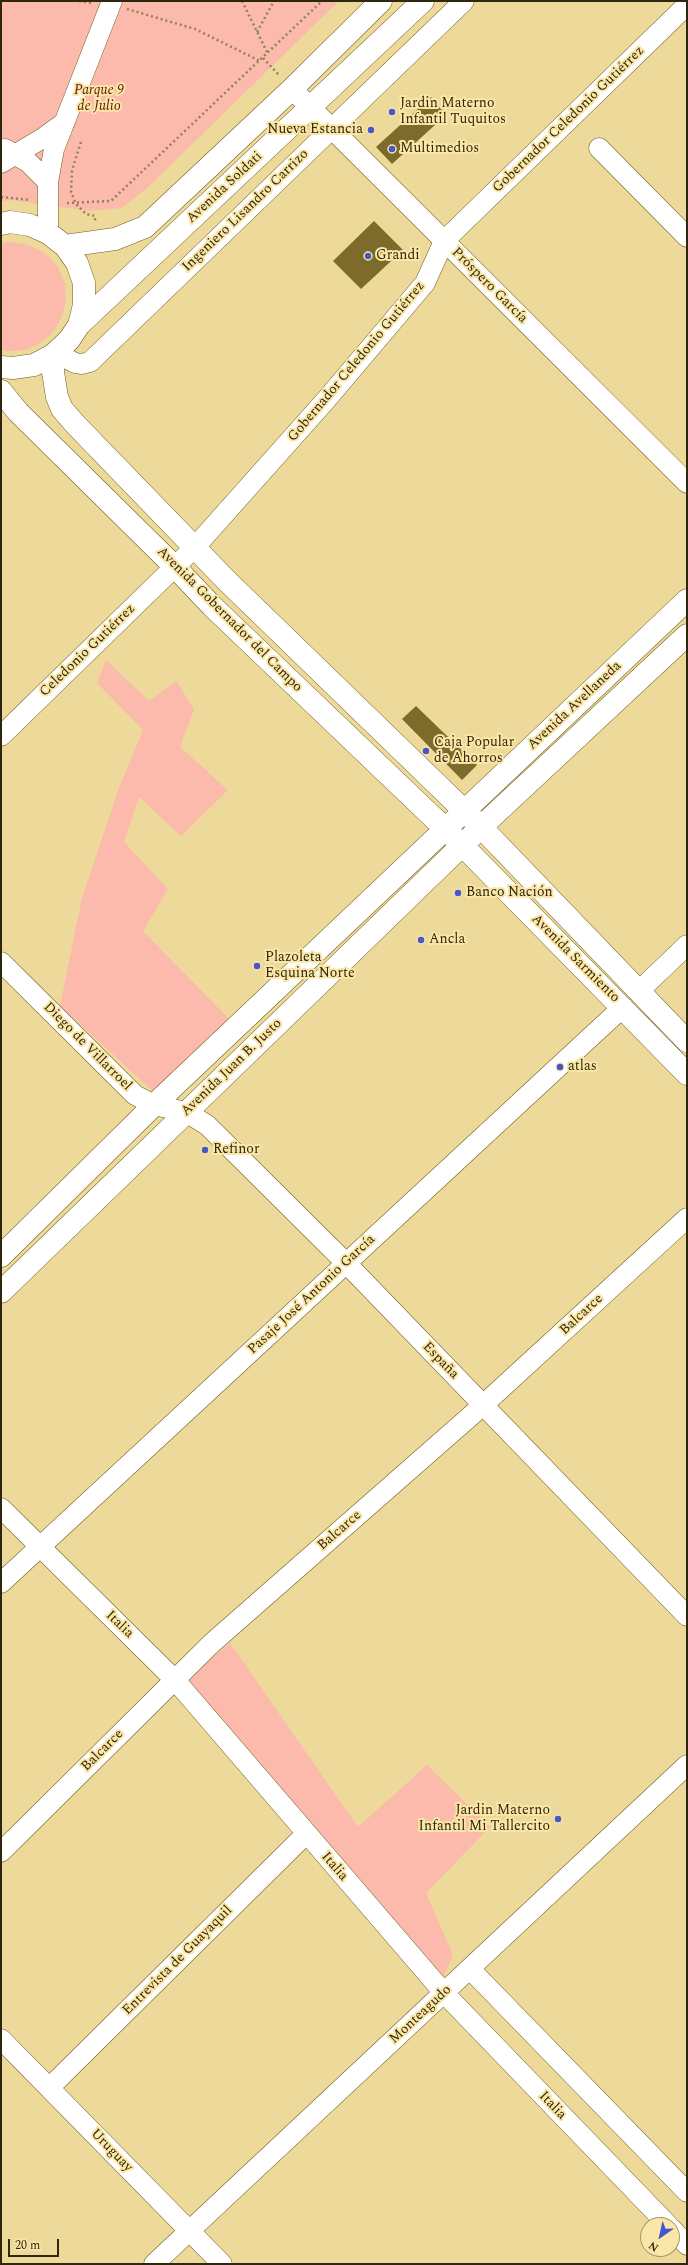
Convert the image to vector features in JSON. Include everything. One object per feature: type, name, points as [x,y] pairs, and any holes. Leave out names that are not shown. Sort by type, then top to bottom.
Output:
[{"type":"main road","name":"Avenida Soldati","points":[[57,239],[115,239],[145,227],[292,89],[381,1]]},
{"type":"main road","name":"Avenida Soldati","points":[[79,325],[423,1]]},
{"type":"main road","points":[[1,224],[10,222],[30,225],[57,239],[77,263],[84,283],[84,305],[79,325],[69,340],[55,354],[34,365],[13,368],[1,367]]},
{"type":"main road","name":"Avenida Gobernador del Campo","points":[[55,354],[54,387],[59,404],[66,414],[232,586],[481,827]]},
{"type":"main road","name":"Avenida Gobernador del Campo","points":[[1,391],[18,412],[175,567],[212,606],[462,845]]},
{"type":"main road","name":"Avenida Avellaneda","points":[[446,829],[464,810],[687,600]]},
{"type":"main road","name":"Avenida Avellaneda","points":[[462,845],[687,635]]},
{"type":"main road","name":"Avenida Sarmiento","points":[[481,827],[687,1041]]},
{"type":"main road","name":"Avenida Juan B. Justo","points":[[1,1256],[154,1105],[446,829]]},
{"type":"main road","name":"Avenida Juan B. Justo","points":[[1,1292],[462,845]]},
{"type":"main road","name":"Avenida Sarmiento","points":[[462,845],[623,1007],[687,1074]]},
{"type":"street","name":"Ingeniero Lisandro Carrizo","points":[[55,354],[75,363],[81,364],[90,362],[464,1]]},
{"type":"street","points":[[57,239],[48,202],[48,182],[54,149],[111,3]]},
{"type":"street","name":"Gobernador Celedonio Gutiérrez","points":[[175,567],[195,547],[326,400],[426,283],[444,241],[687,5]]},
{"type":"street","name":"Próspero García","points":[[292,89],[687,483]]},
{"type":"street","points":[[5,155],[43,138],[65,122]]},
{"type":"street","points":[[599,148],[687,237]]},
{"type":"street","points":[[5,155],[28,162],[48,182]]},
{"type":"street","name":"Celedonio Gutiérrez","points":[[1,736],[175,567]]},
{"type":"street","points":[[639,991],[687,945]]},
{"type":"street","name":"Diego de Villarroel","points":[[1,962],[135,1095],[154,1105],[186,1112]]},
{"type":"street","name":"Pasaje José Antonio García","points":[[1,1583],[38,1547],[623,1007]]},
{"type":"street","name":"España","points":[[186,1112],[207,1125],[346,1263],[482,1406],[687,1616]]},
{"type":"street","name":"Balcarce","points":[[1,1852],[212,1643],[482,1406],[687,1218]]},
{"type":"street","name":"Italia","points":[[1,1508],[38,1547],[175,1680],[444,1994],[660,2217]]},
{"type":"street","name":"Monteagudo","points":[[154,2264],[687,1765]]},
{"type":"street","name":"Entrevista de Guayaquil","points":[[49,2088],[306,1834]]},
{"type":"street","points":[[470,1969],[687,2192]]},
{"type":"street","name":"Uruguay","points":[[1,2039],[222,2264]]},
{"type":"street","points":[[680,2238],[687,2245]]},
{"type":"path","points":[[79,1],[111,3],[195,29],[260,61]]},
{"type":"path","points":[[242,1],[268,54]]},
{"type":"path","points":[[257,32],[274,1]]},
{"type":"path","points":[[1,197],[76,204],[111,202],[322,1]]},
{"type":"green space","name":"Parque 9 de Julio","points":[[1,1],[339,1],[146,189],[121,208],[91,211],[10,200],[1,201]]},
{"type":"green space","points":[[11,242],[29,245],[46,254],[58,267],[65,283],[66,300],[62,317],[54,331],[41,343],[25,350],[8,351],[1,350],[1,243]]},
{"type":"green space","points":[[106,660],[149,701],[176,681],[194,709],[180,747],[228,790],[181,836],[139,797],[124,842],[168,889],[143,931],[231,1021],[156,1094],[60,1006],[82,898],[119,788],[143,730],[97,683]]},
{"type":"green space","points":[[230,1643],[358,1827],[427,1765],[490,1827],[426,1893],[453,1955],[439,1988],[187,1678]]},
{"type":"building","points":[[431,97],[446,115],[392,164],[376,147]]},
{"type":"building","name":"Grandi","points":[[374,221],[403,250],[361,289],[333,261]]},
{"type":"building","points":[[416,706],[477,765],[462,780],[402,719]]},
{"type":"place","name":"Jardin Materno Infantil Tuquitos","points":[[392,112]]},
{"type":"place","name":"Nueva Estancia","points":[[371,130]]},
{"type":"place","name":"Multimedios","points":[[392,149]]},
{"type":"place","name":"Grandi","points":[[368,256]]},
{"type":"place","name":"Caja Popular de Ahorros","points":[[426,751]]},
{"type":"place","name":"Banco Nación","points":[[458,893]]},
{"type":"place","name":"Ancla","points":[[421,940]]},
{"type":"place","name":"Plazoleta Esquina Norte","points":[[257,966]]},
{"type":"place","name":"atlas","points":[[560,1067]]},
{"type":"place","name":"Refinor","points":[[205,1150]]},
{"type":"place","name":"Jardin Materno Infantil Mi Tallercito","points":[[558,1819]]}]
